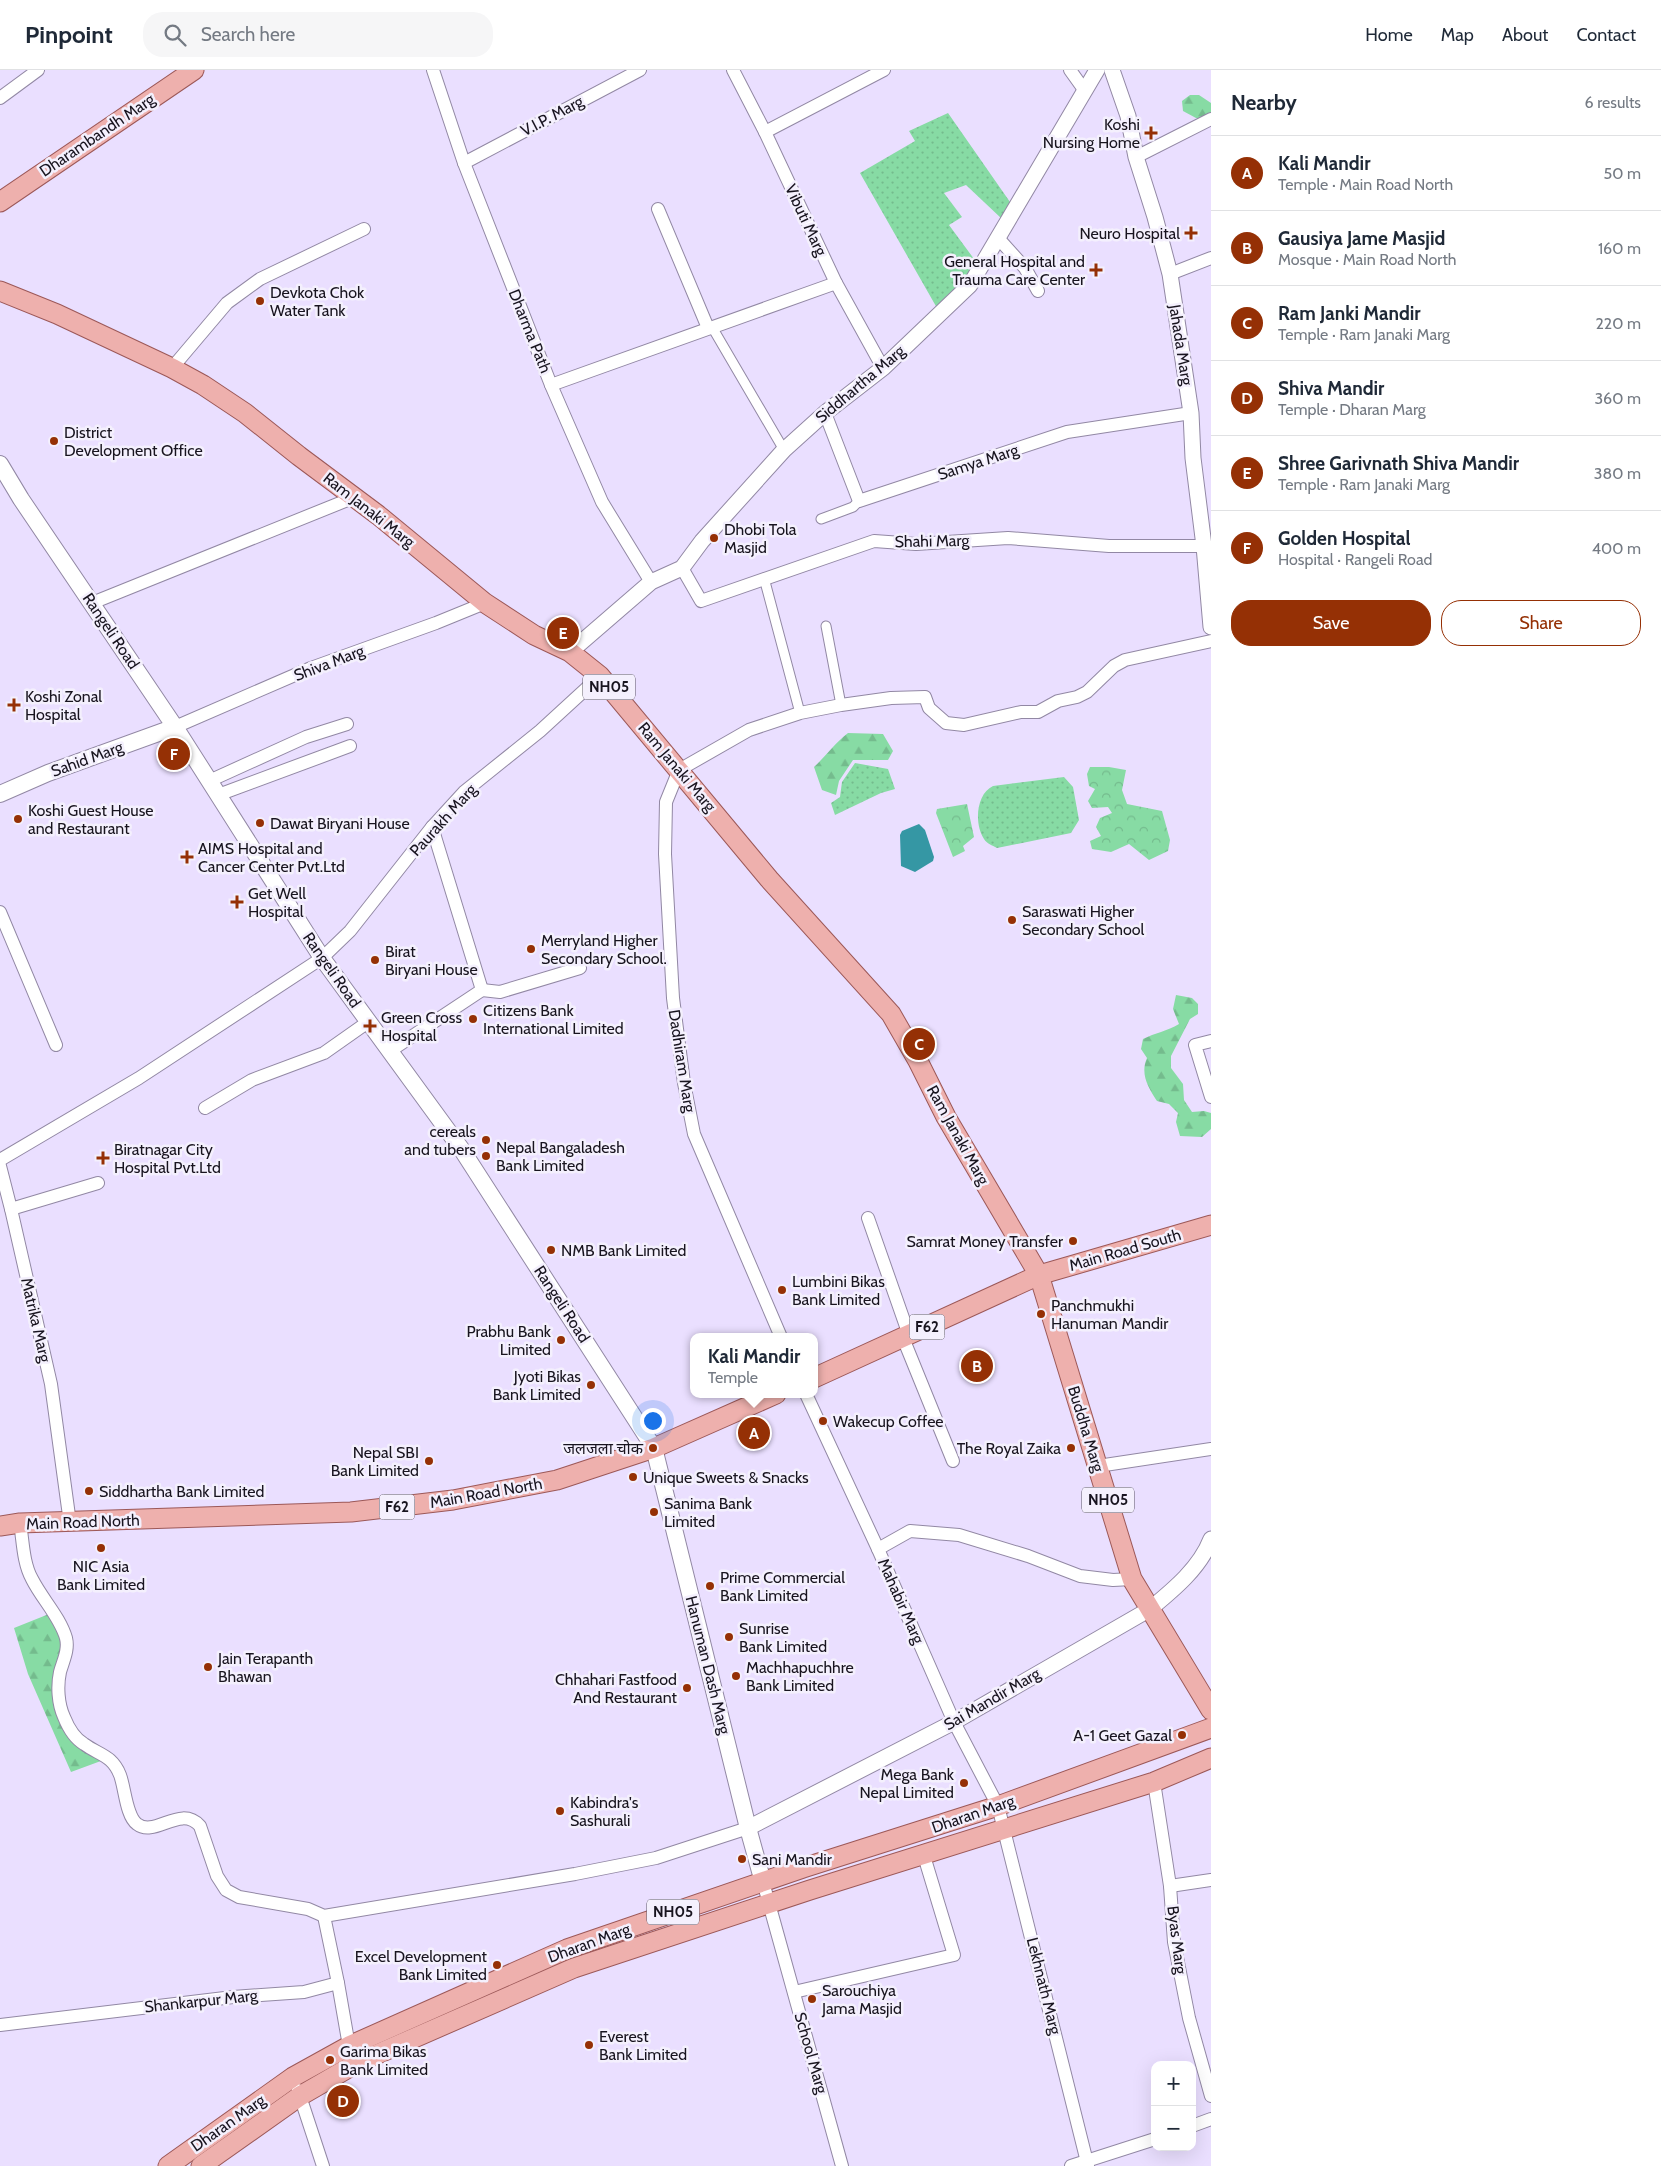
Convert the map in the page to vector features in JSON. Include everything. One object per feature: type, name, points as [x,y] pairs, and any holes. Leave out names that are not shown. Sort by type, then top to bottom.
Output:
[{"type":"main road","name":"Dharambandh Marg","points":[[0,202],[194,70]]},
{"type":"main road","name":"Ram Janaki Marg","points":[[0,291],[57,314],[172,368],[203,385],[245,413],[355,498],[485,603],[534,635],[570,652],[600,676],[769,878],[891,1014],[918,1061],[946,1117],[1039,1275]]},
{"type":"main road","name":"Rangeli Road","points":[[0,464],[21,499],[175,726],[322,958],[462,1150],[654,1448]]},
{"type":"main road","name":"Sahid Marg","points":[[0,794],[48,773],[175,726]]},
{"type":"main road","name":"Main Road South","points":[[1039,1275],[1211,1224]]},
{"type":"main road","name":"F62","points":[[818,1376],[1039,1275]]},
{"type":"main road","name":"Buddha Marg","points":[[1039,1275],[1132,1579],[1211,1710]]},
{"type":"main road","name":"Main Road North","points":[[0,1526],[20,1523],[351,1512],[453,1500],[557,1480],[654,1448],[767,1398]]},
{"type":"main road","name":"Hanuman Dash Marg","points":[[654,1448],[748,1828],[764,1882]]},
{"type":"main road","name":"Dharan Marg","points":[[168,2166],[293,2077],[349,2046],[567,1950],[764,1882],[998,1806],[1211,1728]]},
{"type":"main road","name":"Dharan Marg","points":[[201,2166],[300,2096],[358,2063],[574,1968],[810,1890],[924,1856],[1154,1782],[1211,1758]]},
{"type":"street","points":[[0,98],[23,75],[38,70]]},
{"type":"street","name":"Dharma Path","points":[[433,70],[464,163],[551,385],[602,502],[651,582]]},
{"type":"street","name":"V.I.P. Marg","points":[[464,163],[640,70]]},
{"type":"street","name":"Vibuti Marg","points":[[733,70],[765,132],[836,284],[883,368]]},
{"type":"street","points":[[765,132],[884,70]]},
{"type":"street","points":[[1070,70],[1085,91]]},
{"type":"street","name":"Siddhartha Marg","points":[[570,652],[651,582],[682,568],[702,541],[784,450],[825,413],[883,368],[970,285],[1096,70]]},
{"type":"street","name":"Jahada Marg","points":[[1112,70],[1128,116],[1136,157],[1155,217],[1170,274],[1191,413],[1194,458],[1208,546],[1211,627]]},
{"type":"street","points":[[1136,157],[1211,120]]},
{"type":"street","points":[[658,210],[710,327],[784,450]]},
{"type":"street","points":[[172,368],[227,303],[254,284],[364,229]]},
{"type":"street","points":[[998,238],[1025,268],[1038,291]]},
{"type":"street","points":[[1170,274],[1211,258]]},
{"type":"street","points":[[551,385],[710,327],[836,284]]},
{"type":"street","points":[[821,519],[853,508],[859,501],[825,413]]},
{"type":"street","name":"Samya Marg","points":[[859,501],[1067,432],[1191,413]]},
{"type":"street","points":[[92,603],[355,498]]},
{"type":"street","name":"Shahi Marg","points":[[682,568],[701,601],[874,541],[916,544],[1008,538],[1109,546],[1208,546]]},
{"type":"street","points":[[764,578],[800,713]]},
{"type":"street","name":"Shiva Marg","points":[[175,726],[311,668],[443,621],[485,603]]},
{"type":"street","points":[[826,626],[841,705]]},
{"type":"street","points":[[679,770],[749,730],[800,713],[841,705],[891,698],[925,697],[930,708],[946,723],[964,726],[1021,712],[1038,712],[1058,700],[1076,697],[1087,692],[1114,666],[1125,660],[1211,641]]},
{"type":"street","name":"Paurakh Marg","points":[[0,1160],[139,1078],[322,958],[350,931],[432,827],[464,792],[540,731],[600,676]]},
{"type":"street","points":[[209,781],[312,735],[348,724]]},
{"type":"street","points":[[312,735],[320,757]]},
{"type":"street","points":[[218,795],[350,746]]},
{"type":"street","name":"Dadhiram Marg","points":[[679,770],[666,802],[665,854],[673,998],[684,1083],[694,1134],[779,1333]]},
{"type":"street","points":[[432,827],[482,990]]},
{"type":"street","points":[[0,912],[56,1045]]},
{"type":"street","points":[[390,1051],[482,990],[500,992],[580,968]]},
{"type":"street","points":[[206,1108],[252,1080],[324,1053],[368,1022]]},
{"type":"street","points":[[1211,1041],[1195,1045],[1211,1097]]},
{"type":"street","name":"Matrika Marg","points":[[0,1166],[51,1384],[70,1522]]},
{"type":"street","points":[[11,1209],[98,1183]]},
{"type":"street","points":[[868,1218],[906,1337],[953,1461]]},
{"type":"street","name":"Mahabir Marg","points":[[808,1398],[878,1549],[954,1722],[998,1806]]},
{"type":"street","points":[[1098,1466],[1211,1448]]},
{"type":"street","points":[[20,1523],[27,1566],[31,1578],[66,1639],[66,1652],[60,1673],[59,1698],[63,1716],[72,1732],[82,1744],[112,1760],[120,1775],[132,1818],[138,1825],[146,1828],[187,1817],[194,1820],[200,1826],[217,1876],[226,1890],[239,1897],[308,1909],[324,1916],[576,1874],[656,1858],[748,1828]]},
{"type":"street","points":[[878,1549],[910,1531],[959,1535],[1028,1556],[1080,1576],[1112,1580],[1132,1579]]},
{"type":"street","name":"Sai Mandir Marg","points":[[748,1828],[954,1722],[1150,1609],[1178,1586],[1206,1552],[1211,1539]]},
{"type":"street","name":"Byas Marg","points":[[1154,1782],[1170,1886],[1174,1942],[1189,2018],[1211,2096]]},
{"type":"street","name":"Lekhnath Marg","points":[[998,1806],[1088,2164]]},
{"type":"street","points":[[794,1992],[954,1955],[924,1856]]},
{"type":"street","points":[[1170,1886],[1211,1880]]},
{"type":"street","name":"School Marg","points":[[764,1882],[842,2166]]},
{"type":"street","points":[[324,1916],[349,2046]]},
{"type":"street","name":"Shankarpur Marg","points":[[0,2026],[232,1997],[304,1992],[338,1983]]},
{"type":"street","points":[[293,2077],[323,2166]]},
{"type":"street","points":[[1196,2125],[1211,2120]]},
{"type":"street","points":[[1071,2166],[1088,2164],[1151,2140]]},
{"type":"green space","points":[[1190,95],[1199,95],[1211,103],[1211,121],[1196,118],[1183,111],[1182,101]]},
{"type":"green space","points":[[948,113],[1010,202],[1002,219],[966,185],[944,193],[962,217],[949,225],[977,263],[937,308],[860,173],[915,141],[909,131]]},
{"type":"green space","points":[[848,733],[883,734],[893,751],[888,760],[853,760],[839,781],[836,795],[822,790],[814,767]]},
{"type":"green space","points":[[855,763],[888,769],[895,789],[881,793],[835,815],[831,803],[840,797],[842,782]]},
{"type":"green space","points":[[1090,767],[1109,767],[1126,770],[1122,790],[1127,804],[1162,811],[1170,840],[1168,851],[1149,860],[1129,844],[1111,852],[1092,849],[1090,841],[1101,836],[1096,827],[1100,818],[1112,813],[1108,807],[1092,808],[1088,801],[1095,789],[1089,786],[1087,774]]},
{"type":"green space","points":[[1064,777],[1073,787],[1079,820],[1071,833],[997,848],[985,841],[979,826],[978,810],[987,790],[993,786]]},
{"type":"green space","points":[[967,804],[974,837],[963,846],[965,851],[953,857],[936,813],[937,809]]},
{"type":"green space","points":[[1176,995],[1192,998],[1198,1004],[1198,1014],[1190,1019],[1171,1056],[1171,1068],[1183,1084],[1184,1100],[1192,1112],[1204,1111],[1211,1113],[1211,1129],[1202,1137],[1180,1136],[1176,1122],[1178,1113],[1169,1104],[1157,1101],[1148,1085],[1144,1070],[1147,1058],[1141,1049],[1143,1039],[1179,1024],[1173,1009]]},
{"type":"green space","points":[[54,1612],[63,1629],[60,1702],[70,1726],[109,1758],[71,1772],[28,1674],[14,1628]]},
{"type":"shaded area","points":[[919,824],[925,830],[934,857],[933,861],[915,872],[901,866],[900,835],[902,831]]},
{"type":"place","name":"Koshi Nursing Home","points":[[1151,133]]},
{"type":"place","name":"Neuro Hospital","points":[[1191,233]]},
{"type":"place","name":"General Hospital and Trauma Care Center","points":[[1096,270]]},
{"type":"place","name":"Devkota Chok Water Tank","points":[[260,301]]},
{"type":"place","name":"District Development Office","points":[[54,441]]},
{"type":"place","name":"Dhobi Tola Masjid","points":[[714,538]]},
{"type":"place","name":"Shree Garivnath Shiva Mandir","points":[[563,633]]},
{"type":"place","name":"Koshi Zonal Hospital","points":[[14,705]]},
{"type":"place","name":"Golden Hospital","points":[[174,754]]},
{"type":"place","name":"Koshi Guest House and Restaurant","points":[[18,819]]},
{"type":"place","name":"Dawat Biryani House","points":[[260,823]]},
{"type":"place","name":"AIMS Hospital and Cancer Center Pvt.Ltd","points":[[187,857]]},
{"type":"place","name":"Get Well Hospital","points":[[237,902]]},
{"type":"place","name":"Saraswati Higher Secondary School","points":[[1012,920]]},
{"type":"place","name":"Merryland Higher Secondary School.","points":[[531,949]]},
{"type":"place","name":"Birat Biryani House","points":[[375,960]]},
{"type":"place","name":"Citizens Bank International Limited","points":[[473,1019]]},
{"type":"place","name":"Green Cross Hospital","points":[[370,1026]]},
{"type":"place","name":"Ram Janki Mandir","points":[[919,1044]]},
{"type":"place","name":"cereals and tubers","points":[[486,1140]]},
{"type":"place","name":"Nepal Bangaladesh Bank Limited","points":[[486,1156]]},
{"type":"place","name":"Biratnagar City Hospital Pvt.Ltd","points":[[103,1158]]},
{"type":"place","name":"Samrat Money Transfer","points":[[1073,1241]]},
{"type":"place","name":"NMB Bank Limited","points":[[551,1250]]},
{"type":"place","name":"Lumbini Bikas Bank Limited","points":[[782,1290]]},
{"type":"place","name":"Panchmukhi Hanuman Mandir","points":[[1041,1314]]},
{"type":"place","name":"Prabhu Bank Limited","points":[[561,1340]]},
{"type":"place","name":"Gausiya Jame Masjid","points":[[977,1366]]},
{"type":"place","name":"Jyoti Bikas Bank Limited","points":[[591,1385]]},
{"type":"place","name":"Wakecup Coffee","points":[[823,1421]]},
{"type":"place","name":"Kali Mandir","points":[[754,1433]]},
{"type":"place","name":"जलजला चोक","points":[[653,1448]]},
{"type":"place","name":"The Royal Zaika","points":[[1071,1448]]},
{"type":"place","name":"Nepal SBI Bank Limited","points":[[429,1461]]},
{"type":"place","name":"Unique Sweets & Snacks","points":[[633,1477]]},
{"type":"place","name":"Siddhartha Bank Limited","points":[[89,1491]]},
{"type":"place","name":"Sanima Bank Limited","points":[[654,1512]]},
{"type":"place","name":"NIC Asia Bank Limited","points":[[101,1548]]},
{"type":"place","name":"Prime Commercial Bank Limited","points":[[710,1586]]},
{"type":"place","name":"Sunrise Bank Limited","points":[[729,1637]]},
{"type":"place","name":"Jain Terapanth Bhawan","points":[[208,1667]]},
{"type":"place","name":"Machhapuchhre Bank Limited","points":[[736,1676]]},
{"type":"place","name":"Chhahari Fastfood And Restaurant","points":[[687,1688]]},
{"type":"place","name":"A-1 Geet Gazal","points":[[1182,1735]]},
{"type":"place","name":"Mega Bank Nepal Limited","points":[[964,1783]]},
{"type":"place","name":"Kabindra's Sashurali","points":[[560,1811]]},
{"type":"place","name":"Sani Mandir","points":[[742,1859]]},
{"type":"place","name":"Excel Development Bank Limited","points":[[497,1965]]},
{"type":"place","name":"Sarouchiya Jama Masjid","points":[[812,1999]]},
{"type":"place","name":"Everest Bank Limited","points":[[589,2045]]},
{"type":"place","name":"Garima Bikas Bank Limited","points":[[330,2060]]},
{"type":"place","name":"Shiva Mandir","points":[[343,2101]]}]
